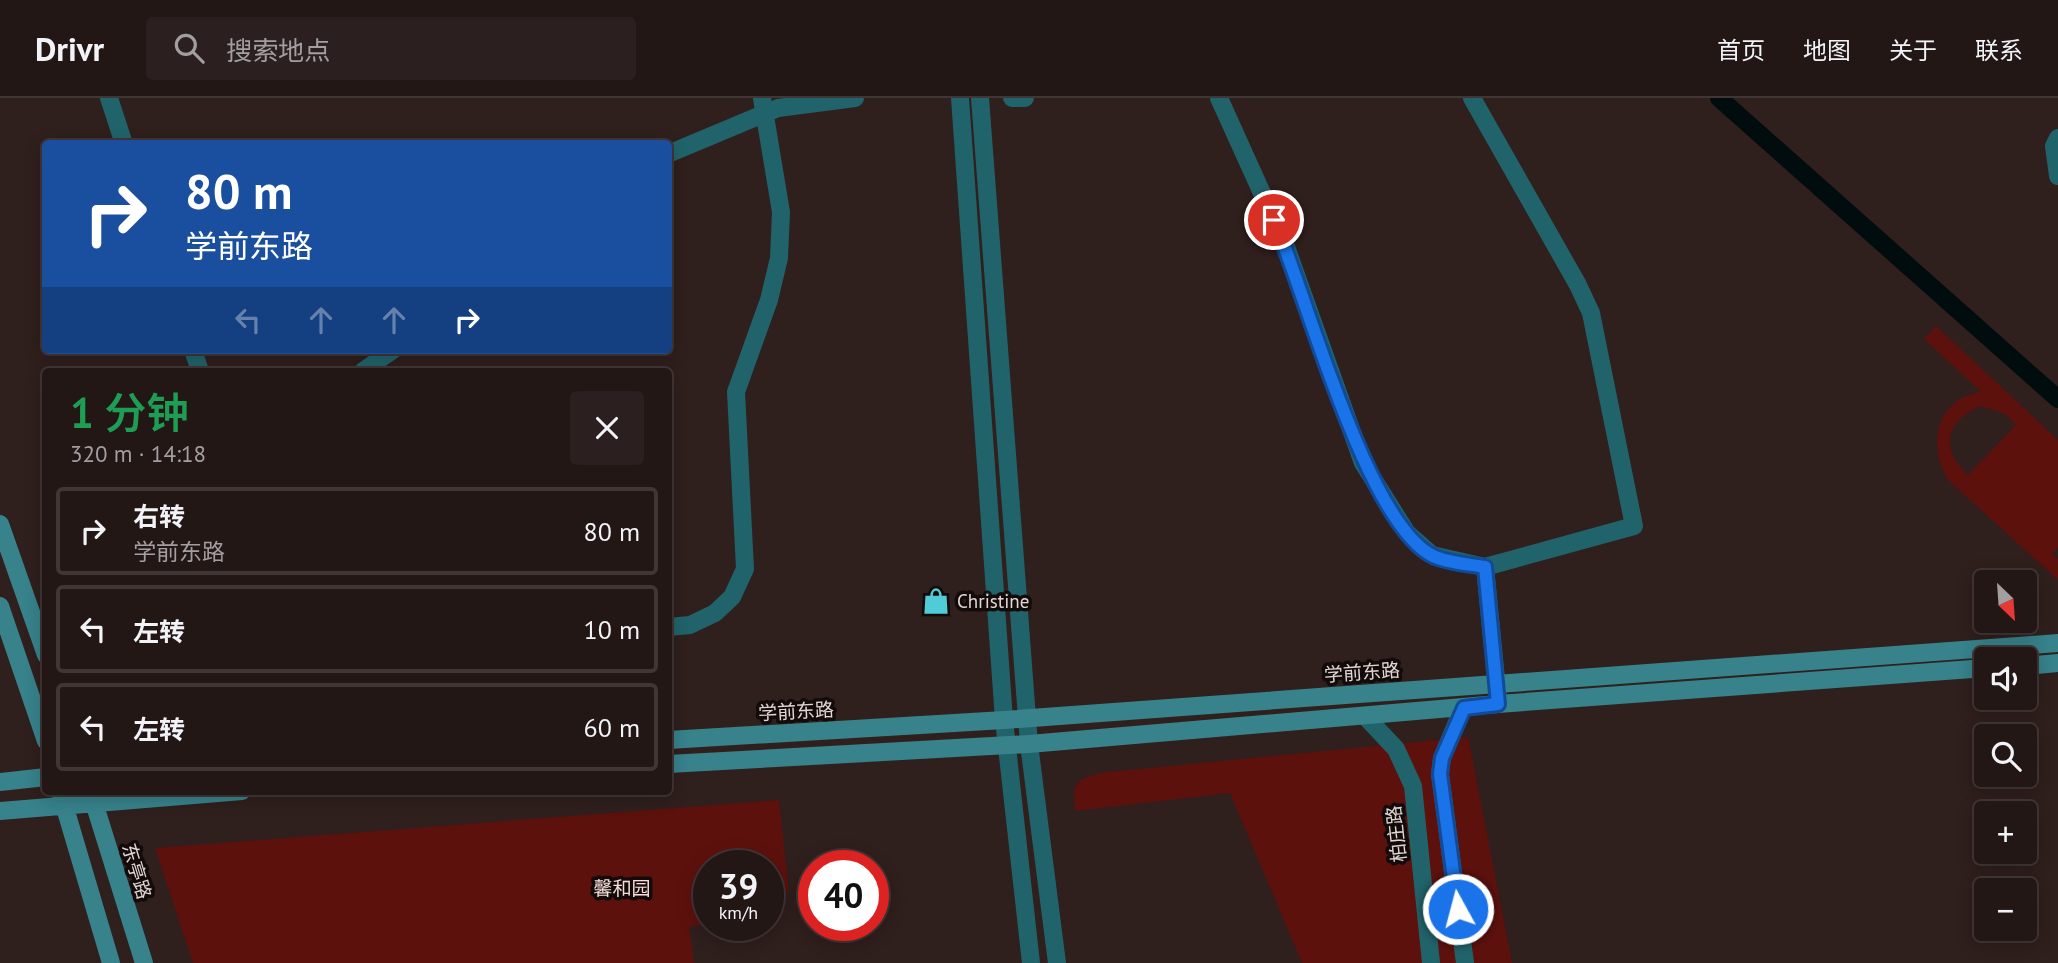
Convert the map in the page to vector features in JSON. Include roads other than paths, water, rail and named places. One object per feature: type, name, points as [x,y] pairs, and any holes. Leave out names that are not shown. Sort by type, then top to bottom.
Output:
[{"type":"main road","points":[[0,524],[42,644]]},
{"type":"main road","points":[[0,606],[42,729]]},
{"type":"main road","name":"学前东路","points":[[672,740],[1004,720],[2058,643]]},
{"type":"main road","points":[[2037,665],[2058,663]]},
{"type":"main road","points":[[672,764],[1029,744],[1498,704],[1974,669]]},
{"type":"main road","points":[[0,782],[42,777]]},
{"type":"main road","points":[[0,811],[62,798],[122,795]]},
{"type":"main road","name":"东亭路","points":[[92,796],[144,963]]},
{"type":"main road","points":[[62,798],[111,963]]},
{"type":"street","points":[[109,98],[123,140]]},
{"type":"street","points":[[672,152],[763,106],[778,108],[855,98]]},
{"type":"street","points":[[960,98],[1006,745],[1031,963]]},
{"type":"street","points":[[980,98],[1029,744],[1056,963]]},
{"type":"street","points":[[1012,98],[1025,98]]},
{"type":"street","points":[[1219,98],[1284,244],[1363,463],[1407,533],[1432,555],[1485,567],[1634,526],[1591,313],[1578,285],[1472,98]]},
{"type":"street","points":[[672,627],[690,625],[715,613],[732,597],[745,569],[736,392],[768,300],[779,258],[781,212],[763,106]]},
{"type":"street","points":[[2058,138],[2054,146],[2058,176]]},
{"type":"street","points":[[367,368],[387,354]]},
{"type":"street","points":[[1485,567],[1498,704]]},
{"type":"street","points":[[1464,708],[1442,758],[1440,774],[1465,963]]},
{"type":"street","name":"柏庄路","points":[[1365,716],[1396,749],[1413,786],[1431,963]]},
{"type":"waterway","points":[[1719,98],[2058,399]]},
{"type":"place","name":"Christine","points":[[936,601]]},
{"type":"park label","name":"馨和园","points":[[622,888]]}]
